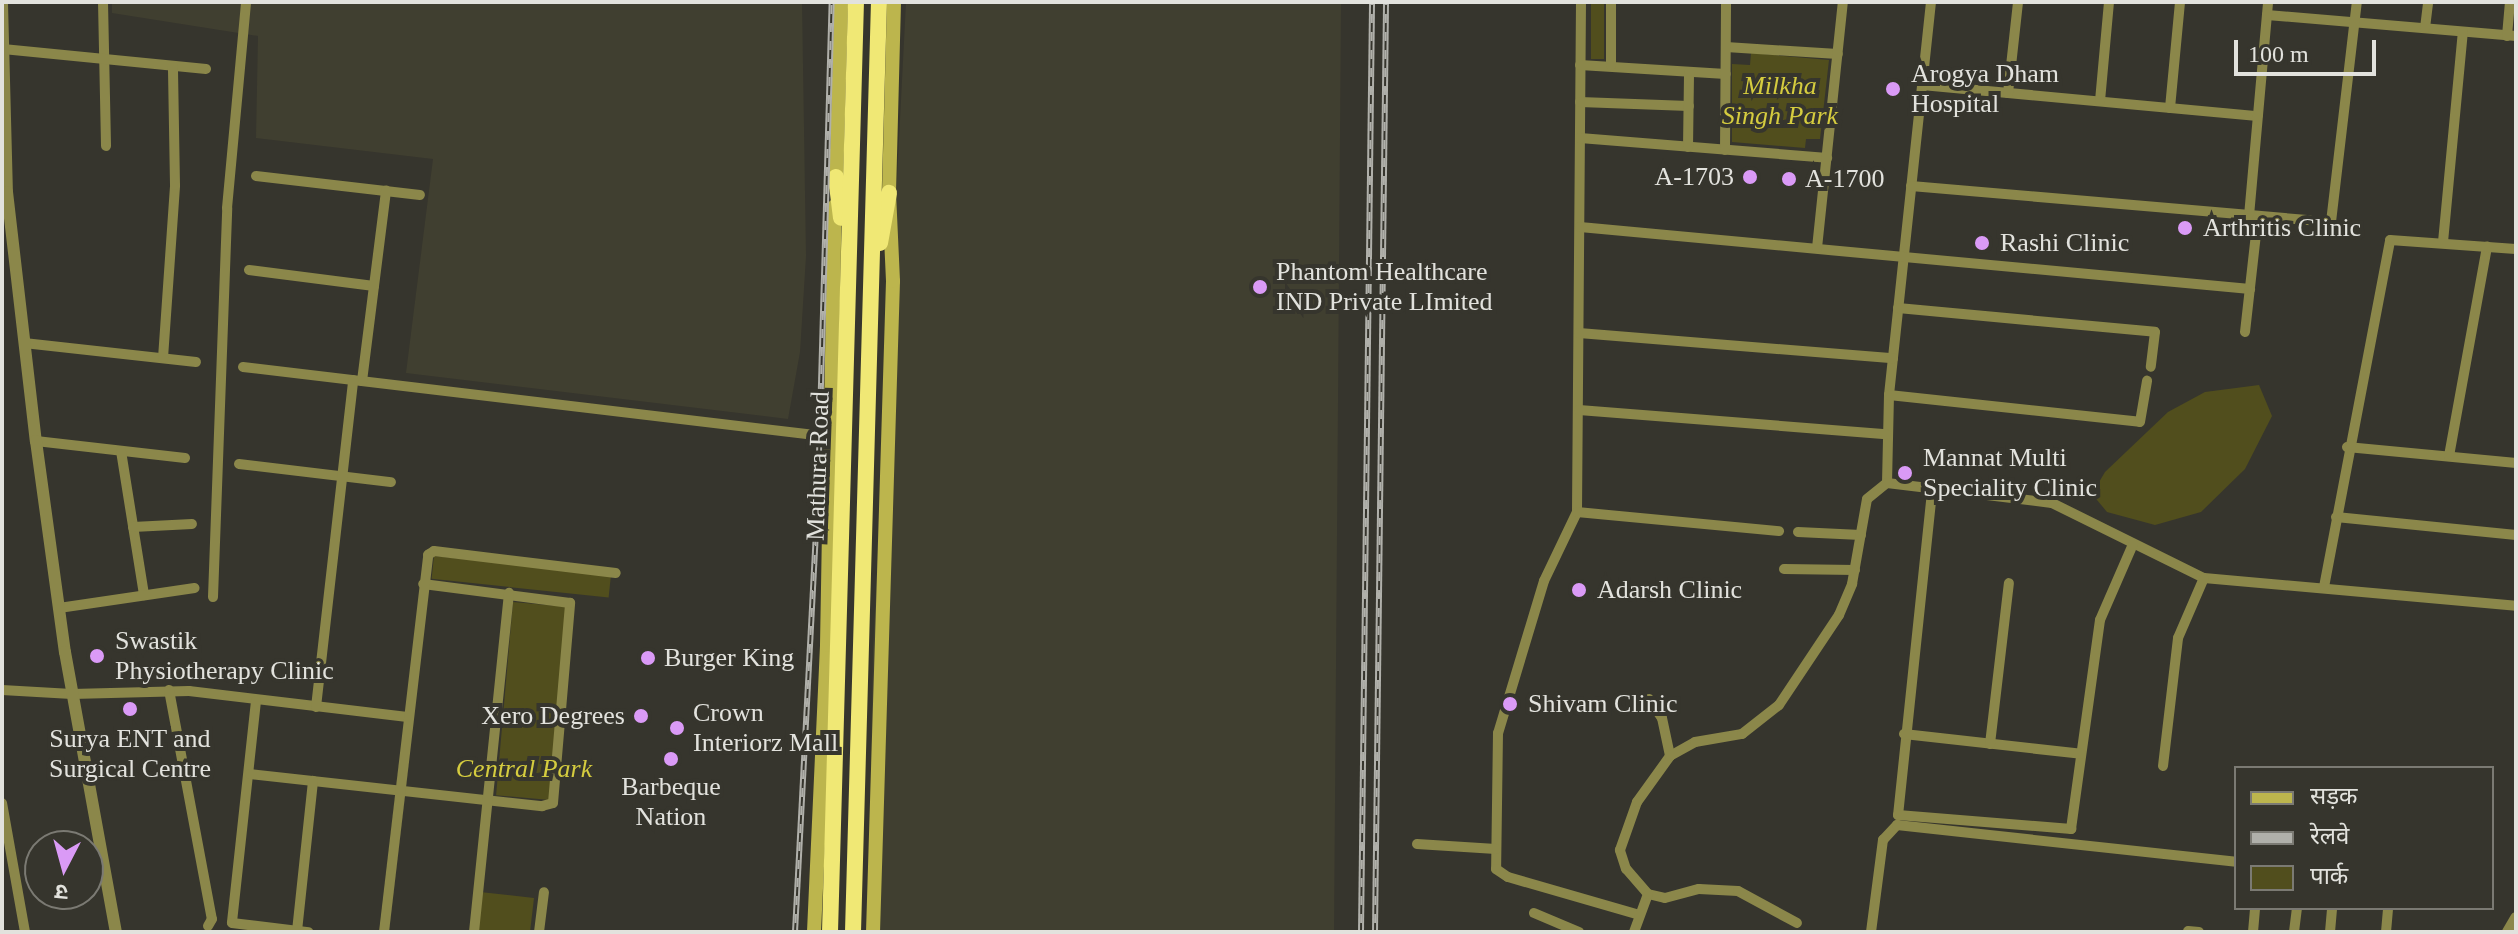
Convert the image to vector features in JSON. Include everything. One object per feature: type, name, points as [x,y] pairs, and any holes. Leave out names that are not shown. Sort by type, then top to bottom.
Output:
[{"type":"highway","name":"Mathura Road","points":[[830,932],[856,2]]},
{"type":"highway","name":"Mathura Road","points":[[853,932],[871,284],[881,193],[879,2]]},
{"type":"highway","points":[[836,177],[848,259]]},
{"type":"highway","points":[[816,932],[830,879]]},
{"type":"main road","points":[[816,932],[832,437],[841,2]]},
{"type":"main road","points":[[873,932],[893,281],[881,193],[894,2]]},
{"type":"street","points":[[103,2],[106,146]]},
{"type":"street","points":[[213,597],[227,208],[246,2]]},
{"type":"street","points":[[1581,2],[1577,512],[1539,594],[1498,733],[1496,869],[1508,877],[1640,915]]},
{"type":"street","points":[[1611,2],[1611,66]]},
{"type":"street","points":[[1725,150],[1726,2]]},
{"type":"street","points":[[1817,248],[1843,2]]},
{"type":"street","points":[[1887,483],[1889,395],[1931,2]]},
{"type":"street","points":[[2008,93],[2018,2]]},
{"type":"street","points":[[2100,101],[2109,2]]},
{"type":"street","points":[[2170,108],[2180,2]]},
{"type":"street","points":[[2245,332],[2268,2]]},
{"type":"street","points":[[1911,186],[2253,217],[2334,219],[2357,2]]},
{"type":"street","points":[[2425,28],[2428,2]]},
{"type":"street","points":[[2267,15],[2511,36],[2510,2]]},
{"type":"street","points":[[2,4],[7,192],[24,343],[72,694],[115,932]]},
{"type":"street","points":[[2443,242],[2463,32]]},
{"type":"street","points":[[1726,47],[1838,54]]},
{"type":"street","points":[[3,49],[206,69]]},
{"type":"street","points":[[1580,65],[1726,74]]},
{"type":"street","points":[[163,358],[175,185],[173,66]]},
{"type":"street","points":[[1688,147],[1689,72]]},
{"type":"street","points":[[1922,85],[2258,116]]},
{"type":"street","points":[[1580,102],[1689,106]]},
{"type":"street","points":[[1580,138],[1827,158]]},
{"type":"street","points":[[256,176],[420,195]]},
{"type":"street","points":[[316,707],[343,476],[386,191]]},
{"type":"street","points":[[1580,227],[2250,289]]},
{"type":"street","points":[[2324,587],[2347,447],[2389,242],[2398,237],[2516,249]]},
{"type":"street","points":[[2449,456],[2487,246]]},
{"type":"street","points":[[249,270],[374,286]]},
{"type":"street","points":[[1898,308],[2155,332],[2151,367]]},
{"type":"street","points":[[1579,333],[1893,358]]},
{"type":"street","points":[[24,343],[196,362]]},
{"type":"street","points":[[243,367],[832,437]]},
{"type":"street","points":[[1889,395],[2140,422],[2147,381]]},
{"type":"street","points":[[1579,410],[1886,434]]},
{"type":"street","points":[[36,441],[185,458]]},
{"type":"street","points":[[2347,447],[2516,463]]},
{"type":"street","points":[[121,451],[144,595]]},
{"type":"street","points":[[239,464],[391,482]]},
{"type":"street","points":[[1797,923],[1738,891],[1707,888],[1665,898],[1648,894],[1626,869],[1621,840],[1637,802],[1670,756],[1695,742],[1742,734],[1773,711],[1839,615],[1855,570],[1867,499],[1887,483],[1932,492],[2052,503],[2204,578],[2516,606]]},
{"type":"street","points":[[1932,492],[1895,810],[1900,816],[2069,830],[2103,608],[2133,544]]},
{"type":"street","points":[[1577,512],[1779,531]]},
{"type":"street","points":[[2336,517],[2516,535]]},
{"type":"street","points":[[133,527],[192,524]]},
{"type":"street","points":[[1798,532],[1861,535]]},
{"type":"street","points":[[384,932],[426,560],[434,551],[616,573]]},
{"type":"street","points":[[1784,569],[1855,570]]},
{"type":"street","points":[[2163,766],[2178,638],[2204,578]]},
{"type":"street","points":[[1990,744],[2009,583]]},
{"type":"street","points":[[250,774],[547,807],[555,799],[572,606],[509,593],[423,584]]},
{"type":"street","points":[[59,608],[195,588]]},
{"type":"street","points":[[474,932],[509,593]]},
{"type":"street","points":[[2,690],[72,694],[169,690],[407,717]]},
{"type":"street","points":[[169,690],[212,919],[208,926]]},
{"type":"street","points":[[1649,699],[1662,718],[1670,756]]},
{"type":"street","points":[[256,701],[232,923],[303,931],[313,781]]},
{"type":"street","points":[[1904,734],[2081,754]]},
{"type":"street","points":[[2,807],[8,869],[25,932]]},
{"type":"street","points":[[1871,932],[1883,840],[1897,825],[2234,862]]},
{"type":"street","points":[[1417,844],[1496,849]]},
{"type":"street","points":[[539,932],[544,892]]},
{"type":"street","points":[[1634,932],[1648,894]]},
{"type":"street","points":[[2253,932],[2255,910]]},
{"type":"street","points":[[2294,932],[2297,910]]},
{"type":"street","points":[[2330,932],[2332,910]]},
{"type":"street","points":[[2386,932],[2388,910]]},
{"type":"street","points":[[1534,913],[1571,931]]},
{"type":"street","points":[[2508,932],[2516,918]]},
{"type":"shaded area","points":[[112,2],[802,2],[806,256],[800,352],[788,419],[406,373],[433,159],[256,138],[258,36],[112,13]]},
{"type":"shaded area","points":[[906,2],[1341,2],[1334,932],[868,932],[873,650]]},
{"type":"green space","points":[[1591,2],[1604,2],[1604,59],[1591,59]]},
{"type":"green space","name":"Milkha Singh Park","points":[[1751,53],[1829,60],[1820,139],[1806,139],[1805,148],[1732,142],[1732,64],[1750,65]]},
{"type":"green space","points":[[2259,385],[2272,416],[2245,469],[2201,512],[2155,525],[2107,512],[2092,494],[2105,472],[2168,412],[2205,392]]},
{"type":"green space","points":[[434,556],[611,575],[609,597],[432,579]]},
{"type":"green space","name":"Central Park","points":[[513,602],[567,607],[550,800],[496,795]]},
{"type":"green space","points":[[480,892],[534,898],[530,932],[477,932]]},
{"type":"railway","points":[[795,932],[818,491],[832,2]]},
{"type":"railway","points":[[1361,932],[1372,2]]},
{"type":"railway","points":[[1375,932],[1386,2]]},
{"type":"place","name":"Arogya Dham Hospital","points":[[1893,89]]},
{"type":"place","name":"A-1703","points":[[1750,177]]},
{"type":"place","name":"A-1700","points":[[1789,179]]},
{"type":"place","name":"Arthritis Clinic","points":[[2185,228]]},
{"type":"place","name":"Rashi Clinic","points":[[1982,243]]},
{"type":"place","name":"Phantom Healthcare IND Private LImited","points":[[1260,287]]},
{"type":"place","name":"Mannat Multi Speciality Clinic","points":[[1905,473]]},
{"type":"place","name":"Adarsh Clinic","points":[[1579,590]]},
{"type":"place","name":"Swastik Physiotherapy Clinic","points":[[97,656]]},
{"type":"place","name":"Burger King","points":[[648,658]]},
{"type":"place","name":"Shivam Clinic","points":[[1510,704]]},
{"type":"place","name":"Surya ENT and Surgical Centre","points":[[130,709]]},
{"type":"place","name":"Xero Degrees","points":[[641,716]]},
{"type":"place","name":"Crown Interiorz Mall","points":[[677,728]]},
{"type":"place","name":"Barbeque Nation","points":[[671,759]]}]
